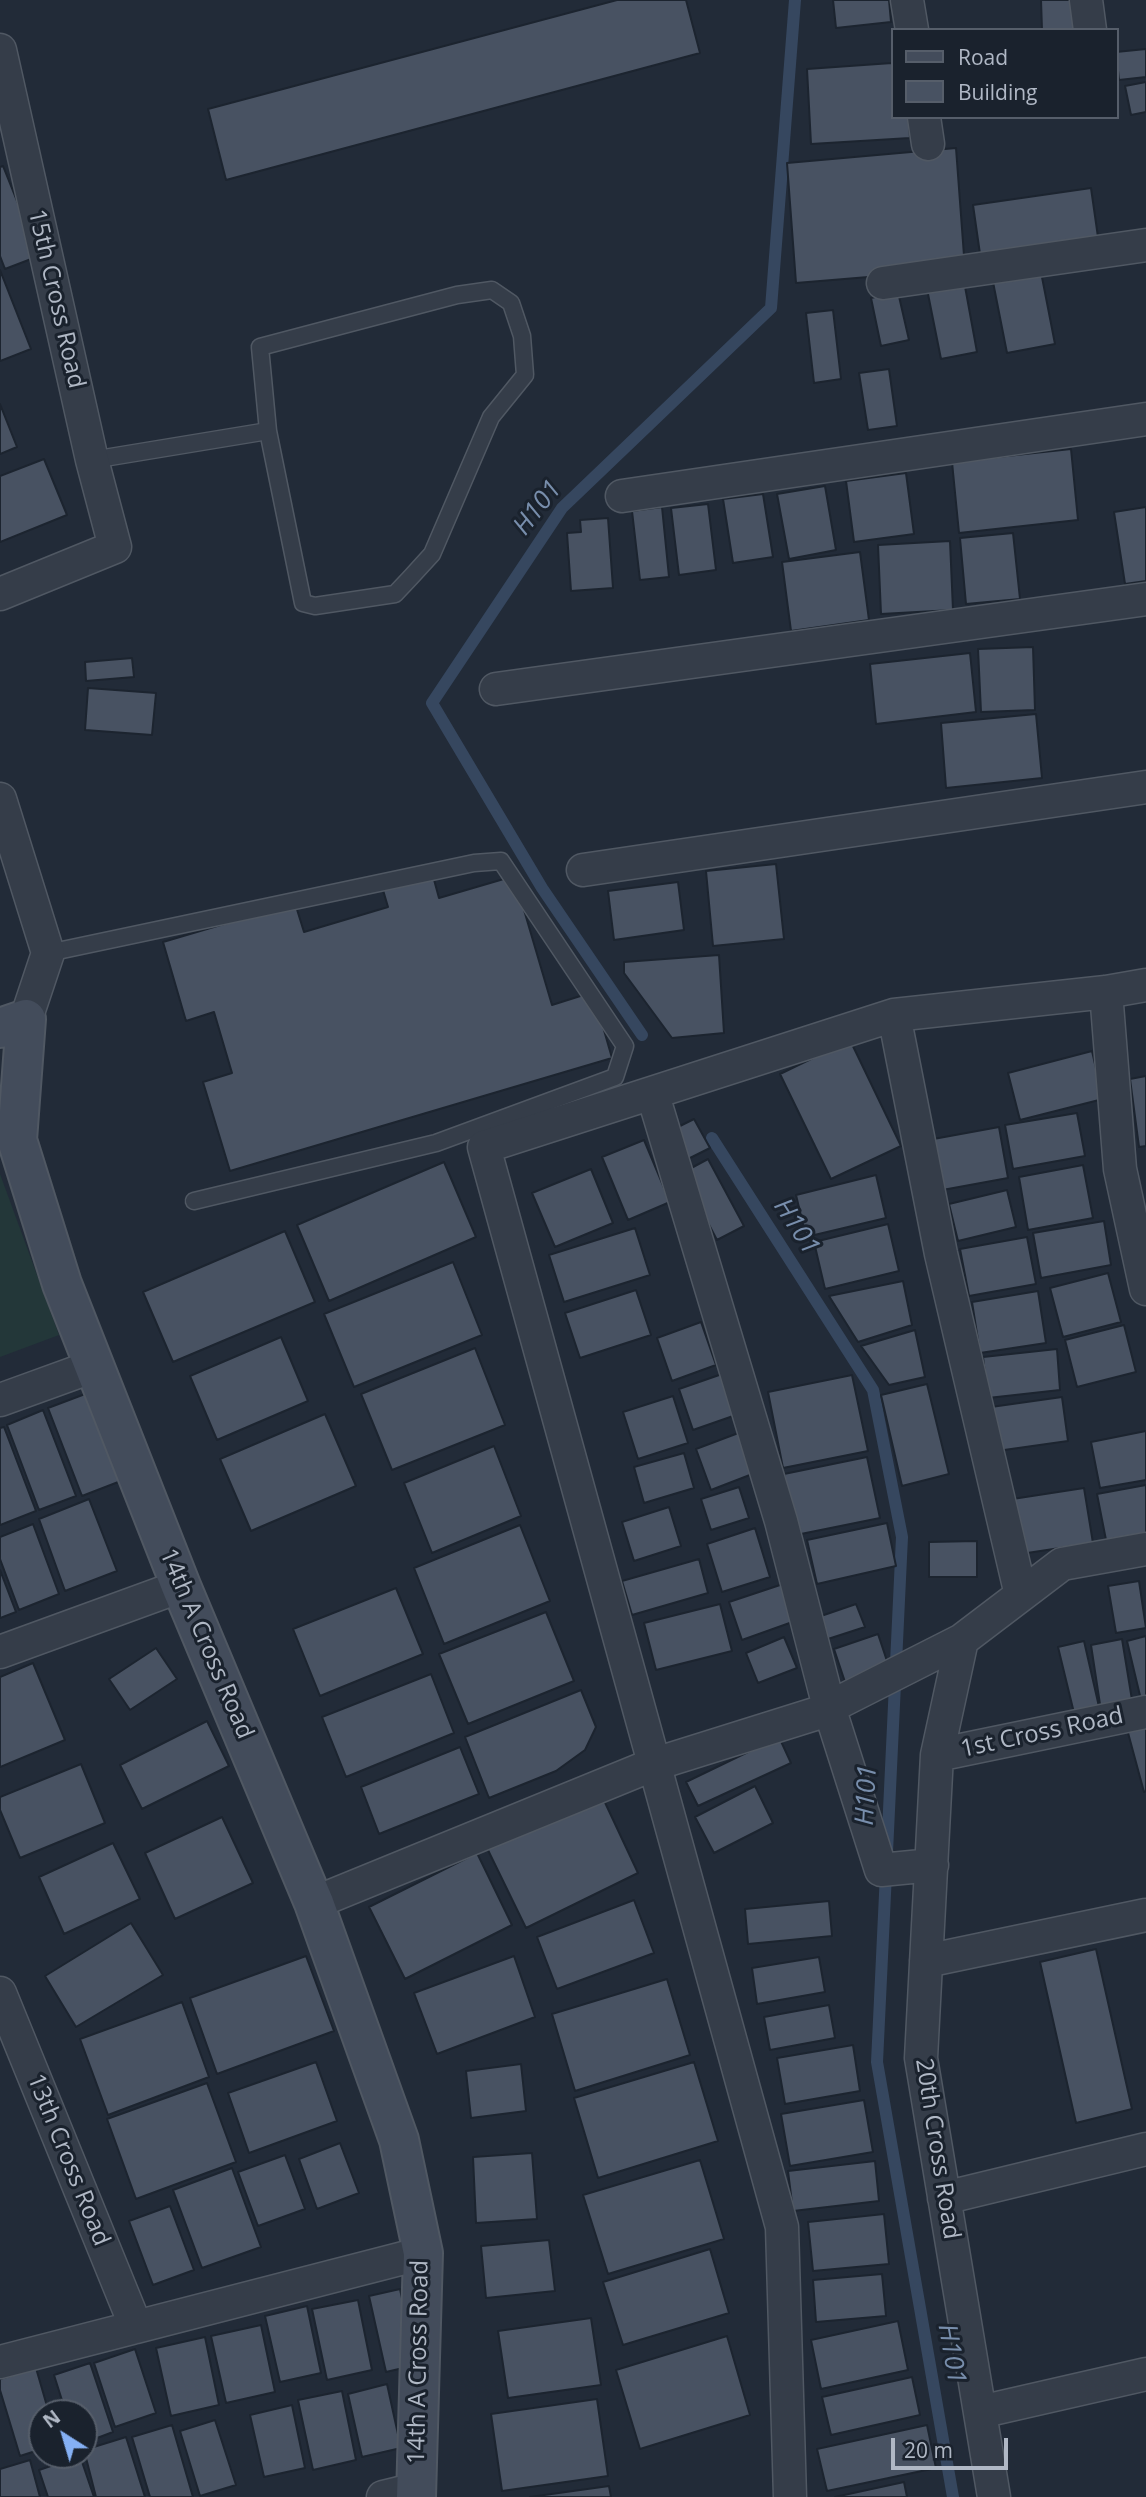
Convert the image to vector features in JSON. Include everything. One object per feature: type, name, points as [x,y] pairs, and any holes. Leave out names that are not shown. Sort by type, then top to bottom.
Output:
[{"type":"street","points":[[907,0],[912,28]]},
{"type":"street","points":[[1086,0],[1090,28]]},
{"type":"street","name":"15th Cross Road","points":[[0,50],[92,460],[115,547],[0,594]]},
{"type":"street","points":[[883,283],[1146,245]]},
{"type":"street","points":[[622,496],[1146,419]]},
{"type":"street","points":[[496,689],[1146,599]]},
{"type":"street","points":[[583,870],[1146,787]]},
{"type":"street","points":[[0,799],[48,953]]},
{"type":"street","name":"14th A Cross Road","points":[[48,953],[13,1024],[17,1140],[62,1284],[181,1586],[314,1903],[399,2140],[423,2253],[405,2494]]},
{"type":"street","points":[[790,2497],[782,2227],[484,1147],[653,1095],[894,1015],[1106,992],[1146,985]]},
{"type":"street","points":[[1106,992],[1133,1167],[1146,1289]]},
{"type":"street","points":[[894,1015],[941,1254],[1021,1595]]},
{"type":"street","points":[[653,1095],[781,1521],[829,1707],[881,1870],[932,1866]]},
{"type":"street","points":[[0,1400],[94,1366]]},
{"type":"street","points":[[314,1903],[653,1765],[829,1707],[962,1640],[1062,1564],[1146,1549]]},
{"type":"street","points":[[0,1652],[181,1586]]},
{"type":"street","name":"20th Cross Road","points":[[962,1640],[937,1755],[921,2058],[994,2497]]},
{"type":"street","name":"1st Cross Road","points":[[937,1755],[1146,1712]]},
{"type":"street","points":[[926,1961],[1146,1915]]},
{"type":"street","name":"13th Cross Road","points":[[0,1993],[136,2327]]},
{"type":"street","points":[[944,2198],[1146,2149]]},
{"type":"street","points":[[0,2362],[423,2253]]},
{"type":"street","points":[[980,2412],[1146,2374]]},
{"type":"lane","points":[[492,290],[511,303],[522,337],[525,375],[491,417],[432,554],[395,594],[315,606],[303,603],[268,431],[260,347],[457,295],[492,290]]},
{"type":"lane","points":[[92,460],[268,431]]},
{"type":"lane","points":[[48,953],[474,863],[501,860],[625,1046],[615,1077],[436,1143],[194,1201]]},
{"type":"green space","points":[[0,1174],[59,1335],[0,1357]]},
{"type":"building","points":[[617,0],[686,0],[700,53],[226,180],[208,109]]},
{"type":"building","points":[[833,0],[889,0],[891,22],[836,28]]},
{"type":"building","points":[[1041,0],[1079,0],[1080,28],[1042,28]]},
{"type":"building","points":[[1146,49],[1146,77],[1119,80],[1118,52]]},
{"type":"building","points":[[890,63],[890,119],[909,119],[910,138],[811,144],[807,69]]},
{"type":"building","points":[[1146,82],[1146,112],[1131,115],[1125,86]]},
{"type":"building","points":[[956,148],[965,269],[796,283],[787,163]]},
{"type":"building","points":[[3,166],[39,256],[5,269],[0,256],[0,167]]},
{"type":"building","points":[[1091,188],[1098,237],[980,254],[973,205]]},
{"type":"building","points":[[0,270],[31,349],[0,361]]},
{"type":"building","points":[[1041,272],[1055,344],[1007,353],[993,282]]},
{"type":"building","points":[[964,281],[977,352],[941,359],[927,289]]},
{"type":"building","points":[[898,292],[909,340],[881,346],[871,298]]},
{"type":"building","points":[[833,310],[841,379],[814,383],[806,313]]},
{"type":"building","points":[[889,369],[897,426],[868,430],[859,373]]},
{"type":"building","points":[[0,404],[17,447],[0,454]]},
{"type":"building","points":[[1071,449],[1078,520],[959,533],[952,462]]},
{"type":"building","points":[[44,459],[67,515],[0,542],[0,476]]},
{"type":"building","points":[[906,473],[914,534],[854,542],[846,481]]},
{"type":"building","points":[[825,486],[836,550],[789,559],[777,494]]},
{"type":"building","points":[[763,494],[773,557],[733,563],[723,499]]},
{"type":"building","points":[[708,504],[716,570],[679,575],[671,508]]},
{"type":"building","points":[[662,507],[669,577],[640,580],[632,511]]},
{"type":"building","points":[[1146,507],[1146,581],[1125,584],[1114,512]]},
{"type":"building","points":[[608,518],[613,588],[571,591],[567,533],[581,532],[580,520]]},
{"type":"building","points":[[1013,533],[1020,599],[966,604],[960,538]]},
{"type":"building","points":[[950,541],[953,610],[881,614],[878,545]]},
{"type":"building","points":[[860,552],[869,620],[791,631],[782,562]]},
{"type":"building","points":[[1033,647],[1035,710],[981,712],[978,649]]},
{"type":"building","points":[[970,653],[976,712],[876,724],[870,664]]},
{"type":"building","points":[[132,658],[134,677],[86,681],[85,662]]},
{"type":"building","points":[[88,688],[156,693],[152,735],[85,730]]},
{"type":"building","points":[[1036,714],[1042,778],[946,788],[941,723]]},
{"type":"building","points":[[776,864],[784,939],[713,946],[706,871]]},
{"type":"building","points":[[433,876],[439,898],[514,876],[552,1005],[593,992],[612,1058],[230,1171],[203,1082],[232,1073],[214,1012],[186,1021],[163,942],[295,903],[304,932],[388,907],[383,890]]},
{"type":"building","points":[[678,882],[684,930],[614,940],[608,891]]},
{"type":"building","points":[[719,955],[724,1033],[672,1038],[624,973],[624,962]]},
{"type":"building","points":[[850,1040],[901,1146],[831,1179],[780,1074]]},
{"type":"building","points":[[1092,1051],[1103,1099],[1020,1120],[1008,1073]]},
{"type":"building","points":[[1146,1076],[1146,1146],[1139,1147],[1130,1079]]},
{"type":"building","points":[[1077,1113],[1085,1156],[1013,1169],[1005,1125]]},
{"type":"building","points":[[694,1119],[710,1148],[688,1159],[672,1130]]},
{"type":"building","points":[[999,1127],[1008,1178],[937,1191],[928,1140]]},
{"type":"building","points":[[644,1140],[670,1202],[628,1220],[602,1157]]},
{"type":"building","points":[[708,1159],[744,1226],[717,1240],[682,1173]]},
{"type":"building","points":[[444,1162],[476,1237],[329,1301],[297,1225]]},
{"type":"building","points":[[1083,1165],[1093,1218],[1028,1230],[1019,1177]]},
{"type":"building","points":[[591,1169],[613,1223],[555,1247],[532,1193]]},
{"type":"building","points":[[876,1175],[886,1218],[806,1237],[796,1195]]},
{"type":"building","points":[[1007,1190],[1016,1227],[958,1241],[949,1204]]},
{"type":"building","points":[[1104,1221],[1111,1265],[1041,1278],[1033,1233]]},
{"type":"building","points":[[888,1224],[899,1271],[825,1289],[814,1242]]},
{"type":"building","points":[[635,1228],[650,1275],[564,1302],[549,1255]]},
{"type":"building","points":[[285,1231],[315,1302],[173,1362],[143,1292]]},
{"type":"building","points":[[1027,1237],[1036,1284],[969,1296],[960,1249]]},
{"type":"building","points":[[453,1262],[482,1335],[354,1387],[324,1314]]},
{"type":"building","points":[[1108,1273],[1121,1322],[1063,1337],[1050,1288]]},
{"type":"building","points":[[903,1281],[912,1325],[858,1342],[829,1296]]},
{"type":"building","points":[[636,1290],[651,1335],[580,1358],[565,1313]]},
{"type":"building","points":[[1038,1291],[1046,1343],[980,1353],[972,1302]]},
{"type":"building","points":[[701,1322],[716,1365],[672,1381],[657,1338]]},
{"type":"building","points":[[1124,1325],[1136,1372],[1077,1387],[1065,1340]]},
{"type":"building","points":[[915,1330],[925,1377],[889,1385],[861,1346]]},
{"type":"building","points":[[281,1337],[308,1401],[217,1440],[190,1376]]},
{"type":"building","points":[[475,1348],[505,1425],[392,1470],[361,1394]]},
{"type":"building","points":[[1057,1349],[1060,1390],[988,1398],[983,1357]]},
{"type":"building","points":[[722,1374],[736,1415],[693,1430],[679,1389]]},
{"type":"building","points":[[852,1375],[868,1451],[783,1468],[768,1392]]},
{"type":"building","points":[[927,1384],[949,1474],[902,1486],[881,1395]]},
{"type":"building","points":[[93,1391],[126,1479],[82,1496],[48,1408]]},
{"type":"building","points":[[673,1396],[688,1443],[638,1459],[623,1412]]},
{"type":"building","points":[[1062,1397],[1068,1441],[997,1451],[991,1407]]},
{"type":"building","points":[[43,1410],[76,1496],[39,1510],[7,1425]]},
{"type":"building","points":[[325,1414],[356,1486],[251,1531],[220,1459]]},
{"type":"building","points":[[4,1427],[36,1511],[0,1525],[0,1428]]},
{"type":"building","points":[[1146,1431],[1146,1480],[1100,1488],[1091,1442]]},
{"type":"building","points":[[741,1432],[755,1473],[711,1490],[696,1449]]},
{"type":"building","points":[[494,1446],[521,1516],[432,1553],[404,1483]]},
{"type":"building","points":[[684,1453],[694,1488],[644,1503],[634,1467]]},
{"type":"building","points":[[867,1457],[880,1518],[796,1535],[784,1474]]},
{"type":"building","points":[[1146,1485],[1146,1533],[1106,1540],[1097,1494]]},
{"type":"building","points":[[739,1487],[749,1518],[711,1530],[701,1499]]},
{"type":"building","points":[[1084,1488],[1093,1543],[1014,1555],[1006,1500]]},
{"type":"building","points":[[89,1499],[117,1571],[65,1591],[39,1519]]},
{"type":"building","points":[[669,1507],[681,1546],[634,1561],[622,1522]]},
{"type":"building","points":[[887,1523],[896,1566],[817,1584],[807,1540]]},
{"type":"building","points":[[33,1524],[59,1594],[19,1610],[0,1559],[0,1537]]},
{"type":"building","points":[[520,1525],[550,1601],[444,1644],[414,1568]]},
{"type":"building","points":[[755,1528],[770,1577],[722,1592],[707,1544]]},
{"type":"building","points":[[977,1541],[977,1577],[929,1577],[929,1542]]},
{"type":"building","points":[[699,1559],[708,1593],[632,1615],[622,1581]]},
{"type":"building","points":[[0,1570],[16,1612],[0,1618]]},
{"type":"building","points":[[1139,1581],[1146,1628],[1116,1633],[1108,1586]]},
{"type":"building","points":[[786,1583],[798,1620],[742,1640],[729,1602]]},
{"type":"building","points":[[396,1588],[423,1654],[320,1696],[293,1629]]},
{"type":"building","points":[[720,1604],[732,1651],[656,1670],[644,1623]]},
{"type":"building","points":[[856,1604],[865,1627],[828,1639],[821,1616]]},
{"type":"building","points":[[546,1612],[574,1681],[468,1724],[439,1654]]},
{"type":"building","points":[[878,1634],[891,1673],[847,1688],[834,1649]]},
{"type":"building","points":[[1146,1636],[1146,1703],[1142,1704],[1127,1641]]},
{"type":"building","points":[[784,1637],[797,1668],[758,1683],[746,1653]]},
{"type":"building","points":[[1122,1639],[1133,1706],[1101,1711],[1091,1645]]},
{"type":"building","points":[[1084,1641],[1100,1711],[1075,1717],[1058,1647]]},
{"type":"building","points":[[156,1648],[177,1679],[130,1710],[109,1679]]},
{"type":"building","points":[[33,1663],[65,1740],[0,1767],[0,1677]]},
{"type":"building","points":[[431,1674],[454,1733],[346,1777],[322,1717]]},
{"type":"building","points":[[581,1690],[596,1727],[585,1750],[556,1771],[489,1798],[465,1737]]},
{"type":"building","points":[[207,1721],[229,1766],[142,1809],[120,1765]]},
{"type":"building","points":[[1146,1724],[1146,1791],[1144,1792],[1127,1729]]},
{"type":"building","points":[[779,1737],[791,1763],[698,1806],[686,1782]]},
{"type":"building","points":[[460,1747],[479,1794],[379,1834],[361,1787]]},
{"type":"building","points":[[81,1764],[105,1823],[20,1858],[0,1810],[0,1797]]},
{"type":"building","points":[[755,1786],[773,1823],[714,1853],[695,1817]]},
{"type":"building","points":[[601,1794],[638,1873],[526,1928],[487,1848]]},
{"type":"building","points":[[222,1817],[253,1883],[175,1919],[145,1853]]},
{"type":"building","points":[[113,1843],[140,1899],[64,1934],[39,1877]]},
{"type":"building","points":[[477,1853],[512,1925],[405,1979],[369,1907]]},
{"type":"building","points":[[634,1900],[654,1953],[557,1989],[537,1937]]},
{"type":"building","points":[[829,1901],[832,1936],[748,1944],[745,1909]]},
{"type":"building","points":[[131,1923],[163,1975],[76,2027],[45,1976]]},
{"type":"building","points":[[1096,1949],[1132,2109],[1076,2123],[1040,1962]]},
{"type":"building","points":[[306,1956],[334,2031],[217,2074],[190,1998]]},
{"type":"building","points":[[514,1956],[535,2017],[437,2054],[414,1993]]},
{"type":"building","points":[[819,1957],[825,1992],[757,2004],[752,1968]]},
{"type":"building","points":[[667,1979],[690,2055],[575,2091],[552,2014]]},
{"type":"building","points":[[182,2002],[209,2077],[108,2115],[80,2039]]},
{"type":"building","points":[[829,2005],[835,2038],[770,2050],[764,2017]]},
{"type":"building","points":[[853,2045],[860,2091],[785,2104],[777,2058]]},
{"type":"building","points":[[316,2062],[337,2121],[249,2153],[228,2093]]},
{"type":"building","points":[[694,2062],[718,2141],[598,2178],[574,2098]]},
{"type":"building","points":[[521,2064],[526,2111],[471,2118],[466,2071]]},
{"type":"building","points":[[207,2083],[236,2162],[136,2199],[107,2119]]},
{"type":"building","points":[[864,2100],[873,2152],[790,2166],[781,2114]]},
{"type":"building","points":[[340,2143],[359,2193],[317,2209],[299,2159]]},
{"type":"building","points":[[532,2153],[537,2219],[476,2223],[473,2157]]},
{"type":"building","points":[[285,2155],[305,2209],[258,2226],[238,2172]]},
{"type":"building","points":[[700,2160],[724,2239],[608,2274],[583,2195]]},
{"type":"building","points":[[875,2161],[879,2201],[793,2211],[788,2171]]},
{"type":"building","points":[[232,2168],[261,2247],[202,2268],[173,2190]]},
{"type":"building","points":[[170,2206],[194,2270],[153,2285],[129,2221]]},
{"type":"building","points":[[884,2214],[889,2264],[813,2271],[808,2222]]},
{"type":"building","points":[[549,2240],[555,2291],[486,2298],[481,2246]]},
{"type":"building","points":[[710,2249],[729,2313],[623,2345],[603,2282]]},
{"type":"building","points":[[882,2274],[886,2316],[816,2322],[813,2280]]},
{"type":"building","points":[[400,2289],[416,2365],[386,2372],[369,2296]]},
{"type":"building","points":[[358,2300],[372,2370],[327,2380],[312,2309]]},
{"type":"building","points":[[307,2306],[321,2373],[280,2382],[265,2316]]},
{"type":"building","points":[[591,2318],[601,2385],[508,2398],[498,2331]]},
{"type":"building","points":[[898,2321],[908,2370],[821,2389],[811,2340]]},
{"type":"building","points":[[261,2325],[275,2392],[226,2403],[211,2336]]},
{"type":"building","points":[[727,2336],[750,2415],[640,2449],[616,2370]]},
{"type":"building","points":[[205,2337],[219,2405],[171,2416],[156,2348]]},
{"type":"building","points":[[135,2349],[156,2413],[115,2427],[94,2363]]},
{"type":"building","points":[[90,2363],[113,2432],[98,2438],[98,2399],[62,2399],[54,2375]]},
{"type":"building","points":[[36,2368],[45,2399],[28,2399],[28,2453],[20,2456],[0,2390],[0,2379]]},
{"type":"building","points":[[912,2377],[920,2415],[831,2435],[822,2397]]},
{"type":"building","points":[[387,2384],[401,2448],[362,2457],[348,2394]]},
{"type":"building","points":[[342,2391],[356,2460],[313,2470],[298,2400]]},
{"type":"building","points":[[597,2399],[608,2476],[502,2491],[491,2414]]},
{"type":"building","points":[[292,2405],[305,2468],[264,2477],[250,2415]]},
{"type":"building","points":[[215,2420],[236,2485],[200,2496],[180,2431]]},
{"type":"building","points":[[172,2425],[193,2497],[150,2497],[132,2437]]},
{"type":"building","points":[[927,2425],[936,2468],[827,2491],[817,2449]]},
{"type":"building","points":[[126,2437],[145,2497],[96,2497],[89,2469],[98,2469],[98,2446]]},
{"type":"building","points":[[28,2461],[28,2469],[32,2469],[40,2497],[0,2497],[0,2469]]},
{"type":"building","points":[[84,2469],[94,2497],[48,2497],[39,2470]]},
{"type":"building","points":[[904,2482],[907,2497],[835,2497]]},
{"type":"building","points":[[609,2486],[611,2497],[530,2497]]},
{"type":"waterway","name":"H101","points":[[642,1035],[542,888],[432,703],[562,508],[771,308],[795,0]]},
{"type":"waterway","name":"H101","points":[[712,1138],[873,1390],[902,1537],[877,2062],[953,2497]]}]
